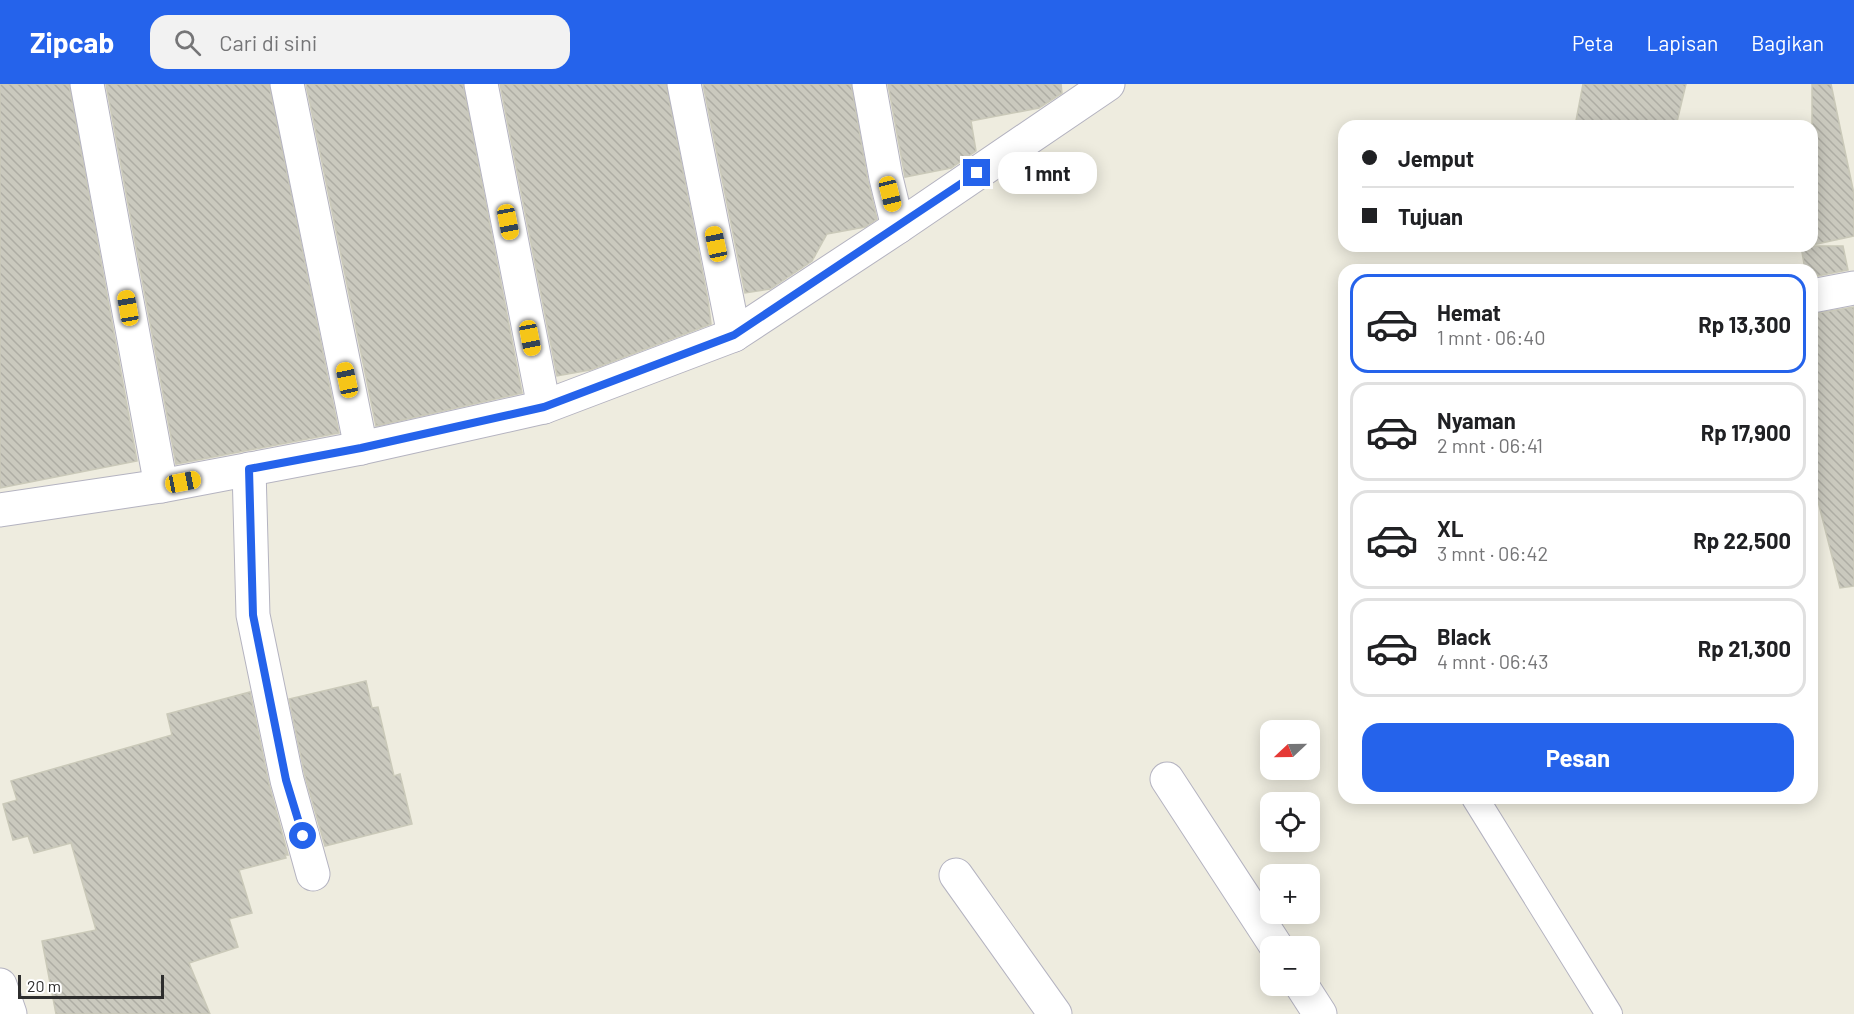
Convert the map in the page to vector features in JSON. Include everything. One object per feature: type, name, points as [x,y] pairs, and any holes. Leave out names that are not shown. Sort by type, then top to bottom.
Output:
[{"type":"street","points":[[87,84],[161,486]]},
{"type":"street","points":[[286,84],[361,448]]},
{"type":"street","points":[[481,84],[544,407]]},
{"type":"street","points":[[684,84],[734,335]]},
{"type":"street","points":[[868,84],[898,227]]},
{"type":"street","points":[[0,510],[161,486],[361,448],[544,407],[734,335],[898,227],[1072,95],[1108,84]]},
{"type":"street","points":[[1818,295],[1854,288]]},
{"type":"street","points":[[249,469],[253,615],[286,780],[313,874]]},
{"type":"street","points":[[1167,779],[1269,936]]},
{"type":"street","points":[[956,875],[1054,1014]]},
{"type":"street","points":[[0,985],[10,1014]]},
{"type":"street","points":[[1308,996],[1320,1014]]},
{"type":"lane","points":[[1479,804],[1609,1014]]},
{"type":"building","points":[[0,84],[69,84],[137,461],[0,488]]},
{"type":"building","points":[[106,84],[269,84],[339,433],[176,464]]},
{"type":"building","points":[[306,84],[463,84],[522,393],[376,426]]},
{"type":"building","points":[[500,84],[666,84],[711,324],[590,370],[557,376]]},
{"type":"building","points":[[703,84],[851,84],[877,219],[865,227],[827,234],[812,261],[770,289],[745,293]]},
{"type":"building","points":[[888,84],[1061,84],[1062,93],[1039,108],[971,121],[976,151],[951,168],[905,177]]},
{"type":"building","points":[[1583,84],[1686,84],[1677,120],[1576,120]]},
{"type":"building","points":[[1812,84],[1831,84],[1854,194],[1854,236],[1818,244],[1818,120],[1812,120]]},
{"type":"building","points":[[1818,246],[1843,246],[1848,270],[1818,276],[1818,264],[1804,264],[1802,252],[1818,252]]},
{"type":"building","points":[[1854,307],[1854,586],[1840,588],[1818,502],[1818,313]]},
{"type":"building","points":[[366,681],[372,708],[378,707],[394,776],[400,774],[412,824],[325,846],[305,776],[289,699]]},
{"type":"building","points":[[250,692],[269,784],[288,855],[285,855],[286,858],[239,870],[252,913],[229,919],[238,947],[189,963],[210,1014],[56,1014],[42,941],[96,930],[71,843],[34,853],[28,836],[13,840],[3,804],[17,800],[11,781],[172,735],[167,714]]},
{"type":"route","points":[[303,836],[286,780],[253,615],[249,469],[361,448],[544,407],[734,335],[977,173]]}]
